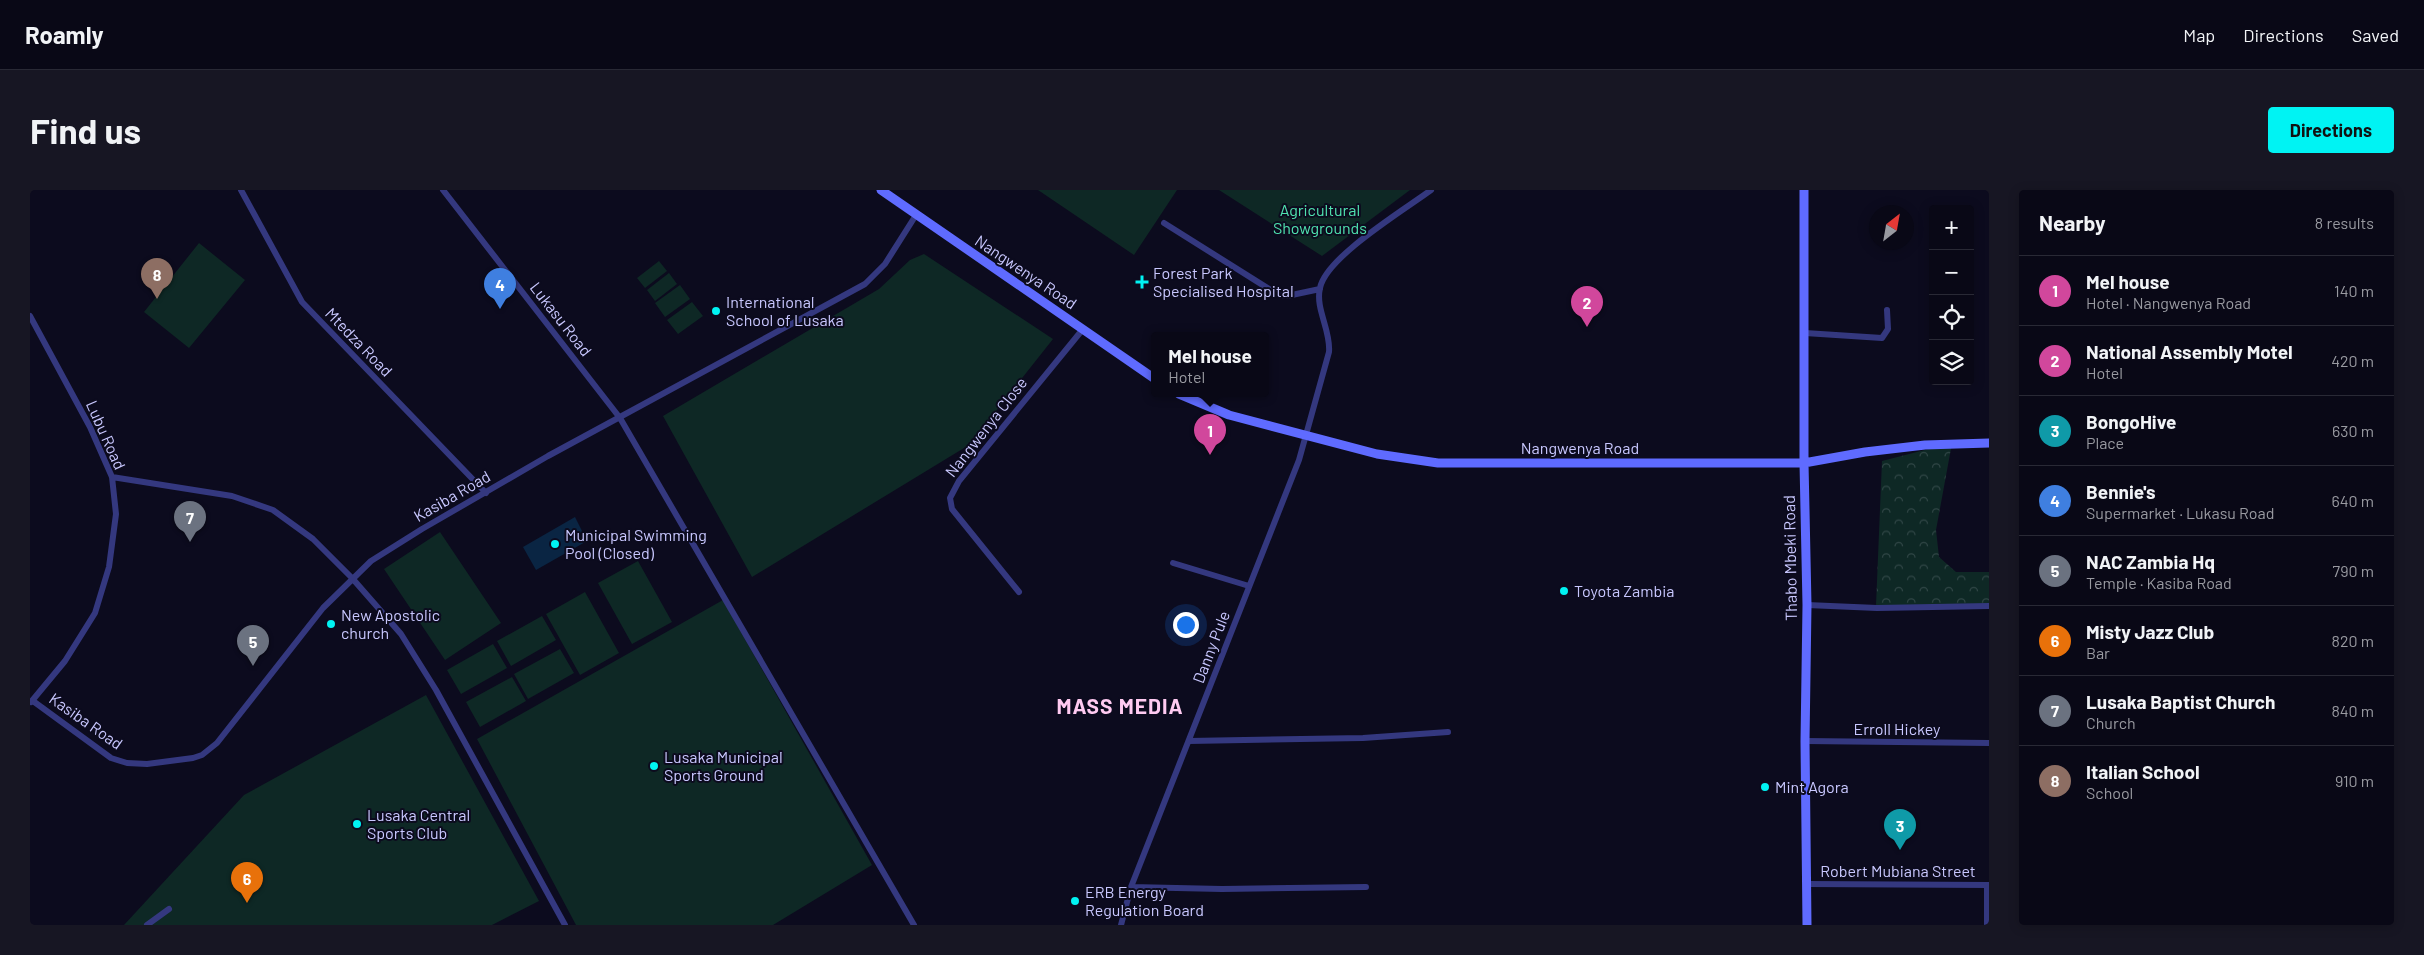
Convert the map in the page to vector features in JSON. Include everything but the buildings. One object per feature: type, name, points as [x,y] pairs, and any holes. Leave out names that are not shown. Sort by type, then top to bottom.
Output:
[{"type":"main road","name":"Nangwenya Road","points":[[881,190],[1151,376]]},
{"type":"main road","name":"Thabo Mbeki Road","points":[[1804,190],[1807,925]]},
{"type":"main road","name":"Nangwenya Road","points":[[1186,397],[1229,415],[1377,454],[1438,463],[1804,462],[1925,444],[1989,443]]},
{"type":"street","name":"Mtedza Road","points":[[241,190],[302,302],[486,493]]},
{"type":"street","name":"Lukasu Road","points":[[443,190],[620,418],[914,925]]},
{"type":"street","points":[[1164,223],[1277,294],[1287,296],[1320,288],[1328,270],[1342,256],[1431,190]]},
{"type":"street","name":"Kasiba Road","points":[[32,702],[111,758],[127,763],[176,761],[202,755],[217,743],[323,608],[352,578],[371,562],[396,544],[548,456],[865,284],[885,264],[916,215]]},
{"type":"street","name":"Danny Pule","points":[[1121,925],[1131,887],[1299,460],[1329,352],[1329,342],[1320,300],[1320,288]]},
{"type":"street","points":[[1804,333],[1882,338],[1888,329],[1887,310]]},
{"type":"street","name":"Lubu Road","points":[[30,316],[90,427],[112,477],[116,514],[110,567],[96,613],[65,661],[32,702]]},
{"type":"street","name":"Nangwenya Close","points":[[1019,592],[952,510],[950,498],[959,481],[1082,329]]},
{"type":"street","points":[[112,477],[232,496],[273,510],[313,539],[352,578],[401,634],[436,690],[565,925]]},
{"type":"street","points":[[1173,563],[1250,586]]},
{"type":"street","points":[[1807,605],[1877,608],[1989,606]]},
{"type":"street","points":[[1189,740],[1362,738],[1448,732]]},
{"type":"street","name":"Erroll Hickey","points":[[1805,741],[1989,743]]},
{"type":"street","name":"Robert Mubiana Street","points":[[1807,884],[1988,885]]},
{"type":"street","points":[[1987,925],[1988,885]]},
{"type":"street","points":[[1131,887],[1222,889],[1366,887]]},
{"type":"street","points":[[147,925],[169,909]]},
{"type":"green space","points":[[1038,190],[1177,190],[1134,255]]},
{"type":"green space","name":"Agricultural Showgrounds","points":[[1219,190],[1410,190],[1322,256]]},
{"type":"green space","points":[[199,243],[245,280],[189,348],[144,312]]},
{"type":"green space","name":"International School of Lusaka","points":[[924,254],[1053,339],[969,445],[752,577],[663,416],[879,289],[910,260]]},
{"type":"green space","points":[[659,261],[667,271],[645,288],[637,278]]},
{"type":"green space","points":[[669,273],[677,284],[655,301],[647,290]]},
{"type":"green space","points":[[680,285],[690,299],[665,317],[655,303]]},
{"type":"green space","points":[[692,302],[703,316],[678,334],[667,320]]},
{"type":"green space","points":[[1952,443],[1936,530],[1939,557],[1956,572],[1989,572],[1989,606],[1876,606],[1882,461]]},
{"type":"green space","points":[[440,532],[501,623],[445,660],[384,569]]},
{"type":"green space","points":[[638,561],[672,622],[632,644],[598,583]]},
{"type":"green space","points":[[585,592],[619,653],[580,675],[546,614]]},
{"type":"green space","name":"Lusaka Municipal Sports Ground","points":[[723,600],[872,865],[773,925],[576,925],[477,739]]},
{"type":"green space","points":[[542,616],[556,640],[511,666],[497,641]]},
{"type":"green space","points":[[493,644],[507,668],[461,694],[447,670]]},
{"type":"green space","points":[[560,649],[574,673],[528,699],[514,674]]},
{"type":"green space","points":[[512,677],[526,701],[480,727],[466,702]]},
{"type":"green space","name":"Lusaka Central Sports Club","points":[[426,695],[539,901],[492,925],[124,925],[244,795]]},
{"type":"water","name":"Municipal Swimming Pool (Closed)","points":[[575,517],[587,541],[536,570],[523,547]]},
{"type":"place","name":"Forest Park Specialised Hospital","points":[[1142,282]]},
{"type":"place","name":"Italian School","points":[[157,299]]},
{"type":"place","name":"Bennie's","points":[[500,309]]},
{"type":"place","name":"International School of Lusaka","points":[[716,311]]},
{"type":"place","name":"National Assembly Motel","points":[[1587,327]]},
{"type":"place","name":"Mel house","points":[[1210,455]]},
{"type":"place","name":"Lusaka Baptist Church","points":[[190,542]]},
{"type":"place","name":"Municipal Swimming Pool (Closed)","points":[[555,544]]},
{"type":"place","name":"Toyota Zambia","points":[[1564,591]]},
{"type":"place","name":"New Apostolic church","points":[[331,624]]},
{"type":"place","name":"NAC Zambia Hq","points":[[253,666]]},
{"type":"place","name":"Lusaka Municipal Sports Ground","points":[[654,766]]},
{"type":"place","name":"Mint Agora","points":[[1765,787]]},
{"type":"place","name":"Lusaka Central Sports Club","points":[[357,824]]},
{"type":"place","name":"BongoHive","points":[[1900,850]]},
{"type":"place","name":"ERB Energy Regulation Board","points":[[1075,901]]},
{"type":"place","name":"Misty Jazz Club","points":[[247,903]]},
{"type":"district","name":"MASS MEDIA","points":[[1120,707]]}]
